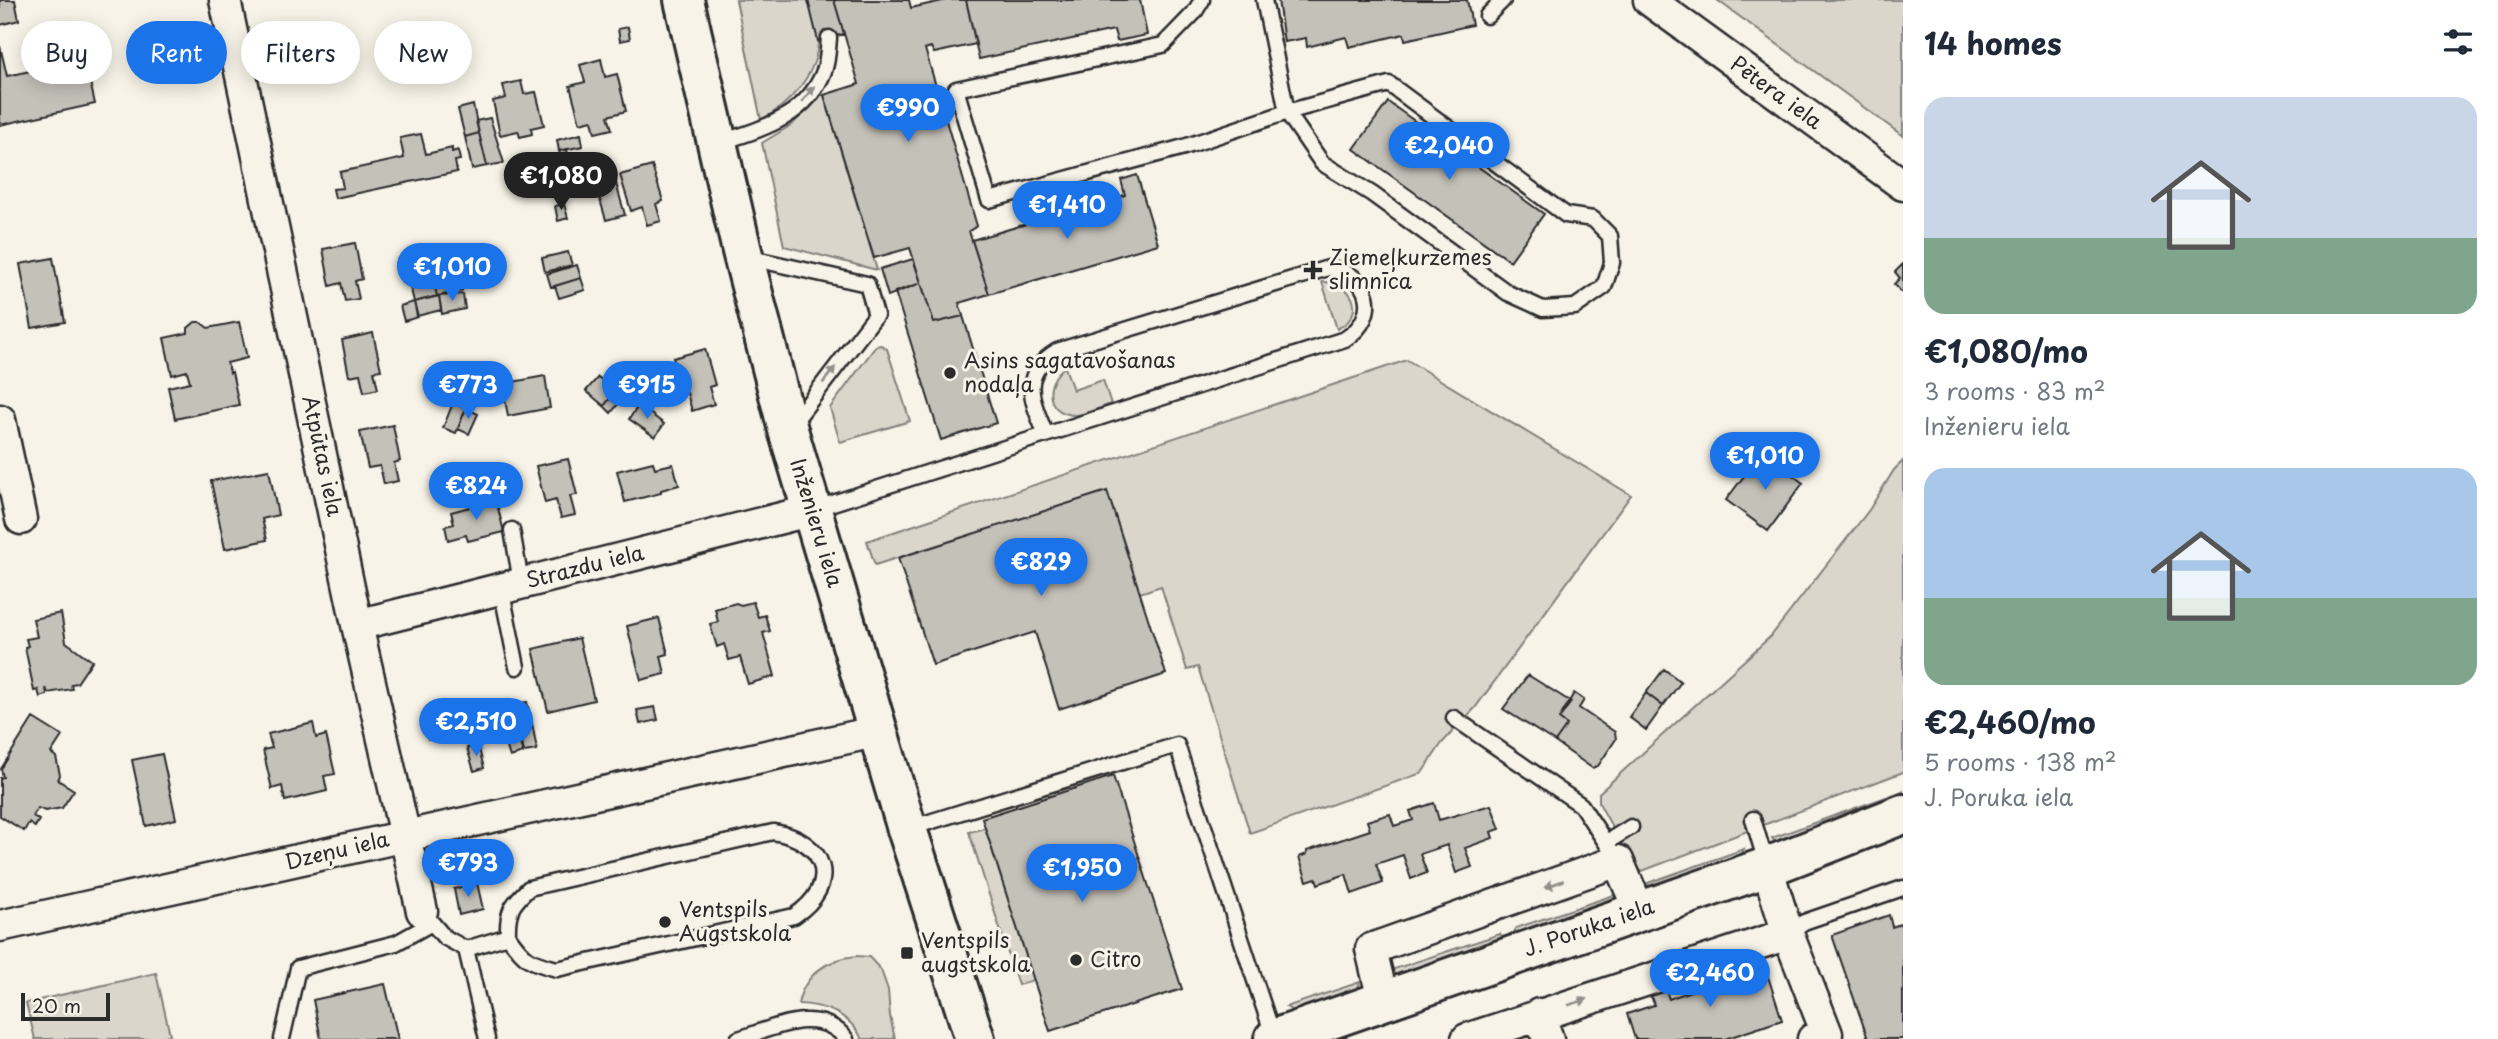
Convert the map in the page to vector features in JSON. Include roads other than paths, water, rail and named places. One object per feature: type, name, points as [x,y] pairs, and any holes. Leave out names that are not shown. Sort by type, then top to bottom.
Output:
[{"type":"street","name":"Atpūtas iela","points":[[225,0],[357,625],[404,836],[427,917]]},
{"type":"street","name":"Inženieru iela","points":[[684,0],[788,430],[908,829],[975,1039]]},
{"type":"street","name":"Pētera iela","points":[[1649,0],[1903,185]]},
{"type":"street","points":[[0,420],[21,519]]},
{"type":"street","name":"Strazdu iela","points":[[357,625],[813,510]]},
{"type":"street","name":"Dzeņu iela","points":[[0,926],[878,731]]},
{"type":"street","name":"J. Poruka iela","points":[[1274,1039],[1767,867],[1903,814]]},
{"type":"street","points":[[1383,1000],[1371,949],[1612,851],[1639,910]]},
{"type":"street","points":[[1767,867],[1788,934],[1826,1037]]},
{"type":"street","points":[[1467,1039],[1543,1027],[1788,934]]},
{"type":"lane","points":[[1202,0],[1194,13],[1163,45],[956,89],[989,200],[1184,147],[1287,112],[1389,84],[1566,215],[1593,219],[1610,236],[1612,263],[1604,287],[1575,307],[1543,309],[1508,293],[1372,194],[1322,163],[1287,112],[1264,0]]},
{"type":"lane","points":[[1486,16],[1503,0]]},
{"type":"lane","points":[[717,143],[785,119],[808,96],[824,71],[830,38]]},
{"type":"lane","points":[[744,257],[867,284],[876,315],[788,430]]},
{"type":"lane","points":[[813,510],[1345,339],[1362,326],[1368,305],[1366,294],[1351,274],[1328,268],[1057,351],[1043,359],[1031,383],[1032,402],[1046,435]]},
{"type":"lane","points":[[512,530],[511,585],[517,667]]},
{"type":"lane","points":[[1454,718],[1581,805],[1612,851],[1631,827]]},
{"type":"lane","points":[[908,829],[1177,745],[1274,1039]]},
{"type":"lane","points":[[1753,819],[1767,867]]},
{"type":"lane","points":[[773,832],[793,835],[806,842],[818,856],[822,873],[821,887],[811,905],[794,916],[557,969],[533,963],[520,954],[508,936],[507,916],[515,902],[529,888],[773,832]]},
{"type":"lane","points":[[1788,934],[1804,922],[1903,888]]},
{"type":"lane","points":[[282,1039],[298,968],[396,943],[427,917],[443,937],[466,949],[508,936]]},
{"type":"lane","points":[[466,949],[486,1039]]},
{"type":"lane","points":[[738,1039],[808,1020],[824,1021],[840,1031],[846,1039]]},
{"type":"place","name":"Ziemeļkurzemes slimnīca","points":[[1313,270]]},
{"type":"place","name":"Asins sagatavošanas nodaļa","points":[[950,373]]},
{"type":"place","name":"Ventspils Augstskola","points":[[665,922]]},
{"type":"place","name":"Ventspils augstskola","points":[[907,953]]},
{"type":"place","name":"Citro","points":[[1076,960]]}]
